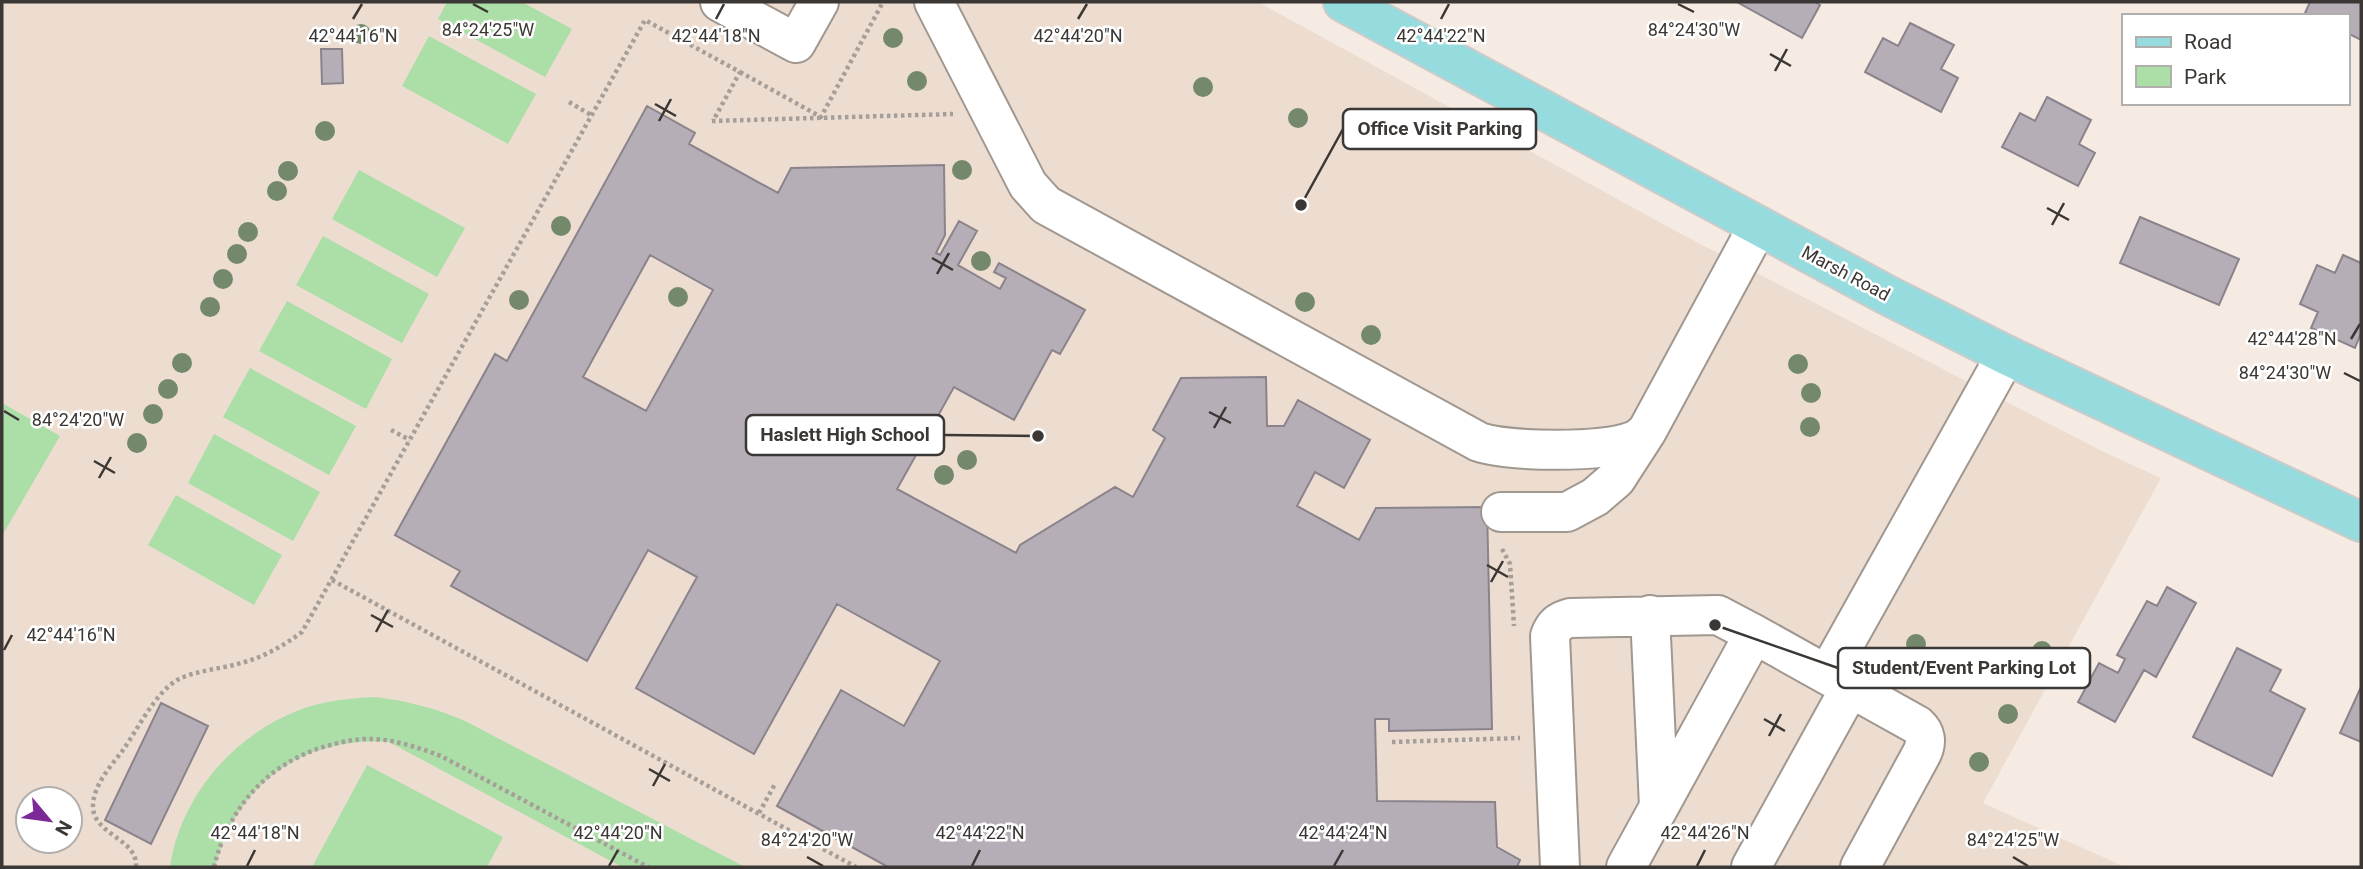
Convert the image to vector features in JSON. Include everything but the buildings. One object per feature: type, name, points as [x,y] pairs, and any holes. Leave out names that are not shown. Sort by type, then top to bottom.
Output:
[{"type":"main road","name":"Marsh Road","points":[[1343,2],[1887,295],[2006,355],[2361,522]]},
{"type":"lane","points":[[720,2],[796,43],[819,2]]},
{"type":"lane","points":[[933,2],[1028,185],[1039,199],[1055,210],[1479,442],[1505,448],[1608,447],[1636,440],[1647,432]]},
{"type":"lane","points":[[1500,527],[1567,512],[1595,497],[1616,479],[1647,432],[1758,226]]},
{"type":"lane","points":[[1751,867],[1839,681],[2006,355]]},
{"type":"lane","points":[[1650,615],[1660,806]]},
{"type":"lane","points":[[1560,867],[1550,636],[1552,631],[1562,620],[1570,618],[1718,615],[1917,724],[1925,735],[1926,745],[1860,867]]},
{"type":"lane","points":[[1626,867],[1754,634]]},
{"type":"path","points":[[136,867],[136,860],[127,845],[99,824],[93,809],[99,784],[156,701],[178,680],[244,663],[280,649],[302,632],[645,20],[821,117],[883,2]]},
{"type":"path","points":[[712,121],[740,72]]},
{"type":"path","points":[[569,102],[592,115]]},
{"type":"path","points":[[391,430],[410,440]]},
{"type":"path","points":[[1500,527],[1510,564],[1514,631]]},
{"type":"path","points":[[332,579],[856,867]]},
{"type":"path","points":[[1392,742],[1521,738],[1520,725]]},
{"type":"path","points":[[214,867],[228,824],[259,784],[287,763],[310,752],[338,743],[369,739],[390,741],[441,756],[649,867]]},
{"type":"path","points":[[759,813],[775,784]]},
{"type":"shaded area","points":[[2,2],[1258,2],[1683,235],[2104,452],[2161,478],[1983,803],[2125,867],[2,867]]},
{"type":"green space","points":[[447,2],[522,2],[572,29],[545,77],[438,19]]},
{"type":"green space","points":[[429,36],[536,94],[508,144],[402,86]]},
{"type":"green space","points":[[359,170],[465,228],[437,277],[332,219]]},
{"type":"green space","points":[[323,236],[429,294],[402,343],[296,285]]},
{"type":"green space","points":[[287,301],[392,359],[366,409],[259,351]]},
{"type":"green space","points":[[250,368],[356,426],[329,475],[223,417]]},
{"type":"green space","points":[[2,403],[60,436],[2,536]]},
{"type":"green space","points":[[214,434],[320,492],[293,541],[188,483]]},
{"type":"green space","points":[[176,495],[282,555],[254,605],[148,545]]},
{"type":"green space","points":[[375,697],[421,706],[465,721],[745,867],[622,867],[389,742],[358,742],[328,747],[302,757],[278,771],[257,789],[239,812],[225,838],[215,867],[170,867],[176,839],[187,813],[218,767],[238,747],[285,716],[311,706]]},
{"type":"green space","points":[[367,765],[503,837],[487,867],[312,867]]},
{"type":"place","name":"Office Visit Parking","points":[[1301,205]]},
{"type":"place","name":"Haslett High School","points":[[1038,436]]},
{"type":"place","name":"Student/Event Parking Lot","points":[[1715,625]]}]
